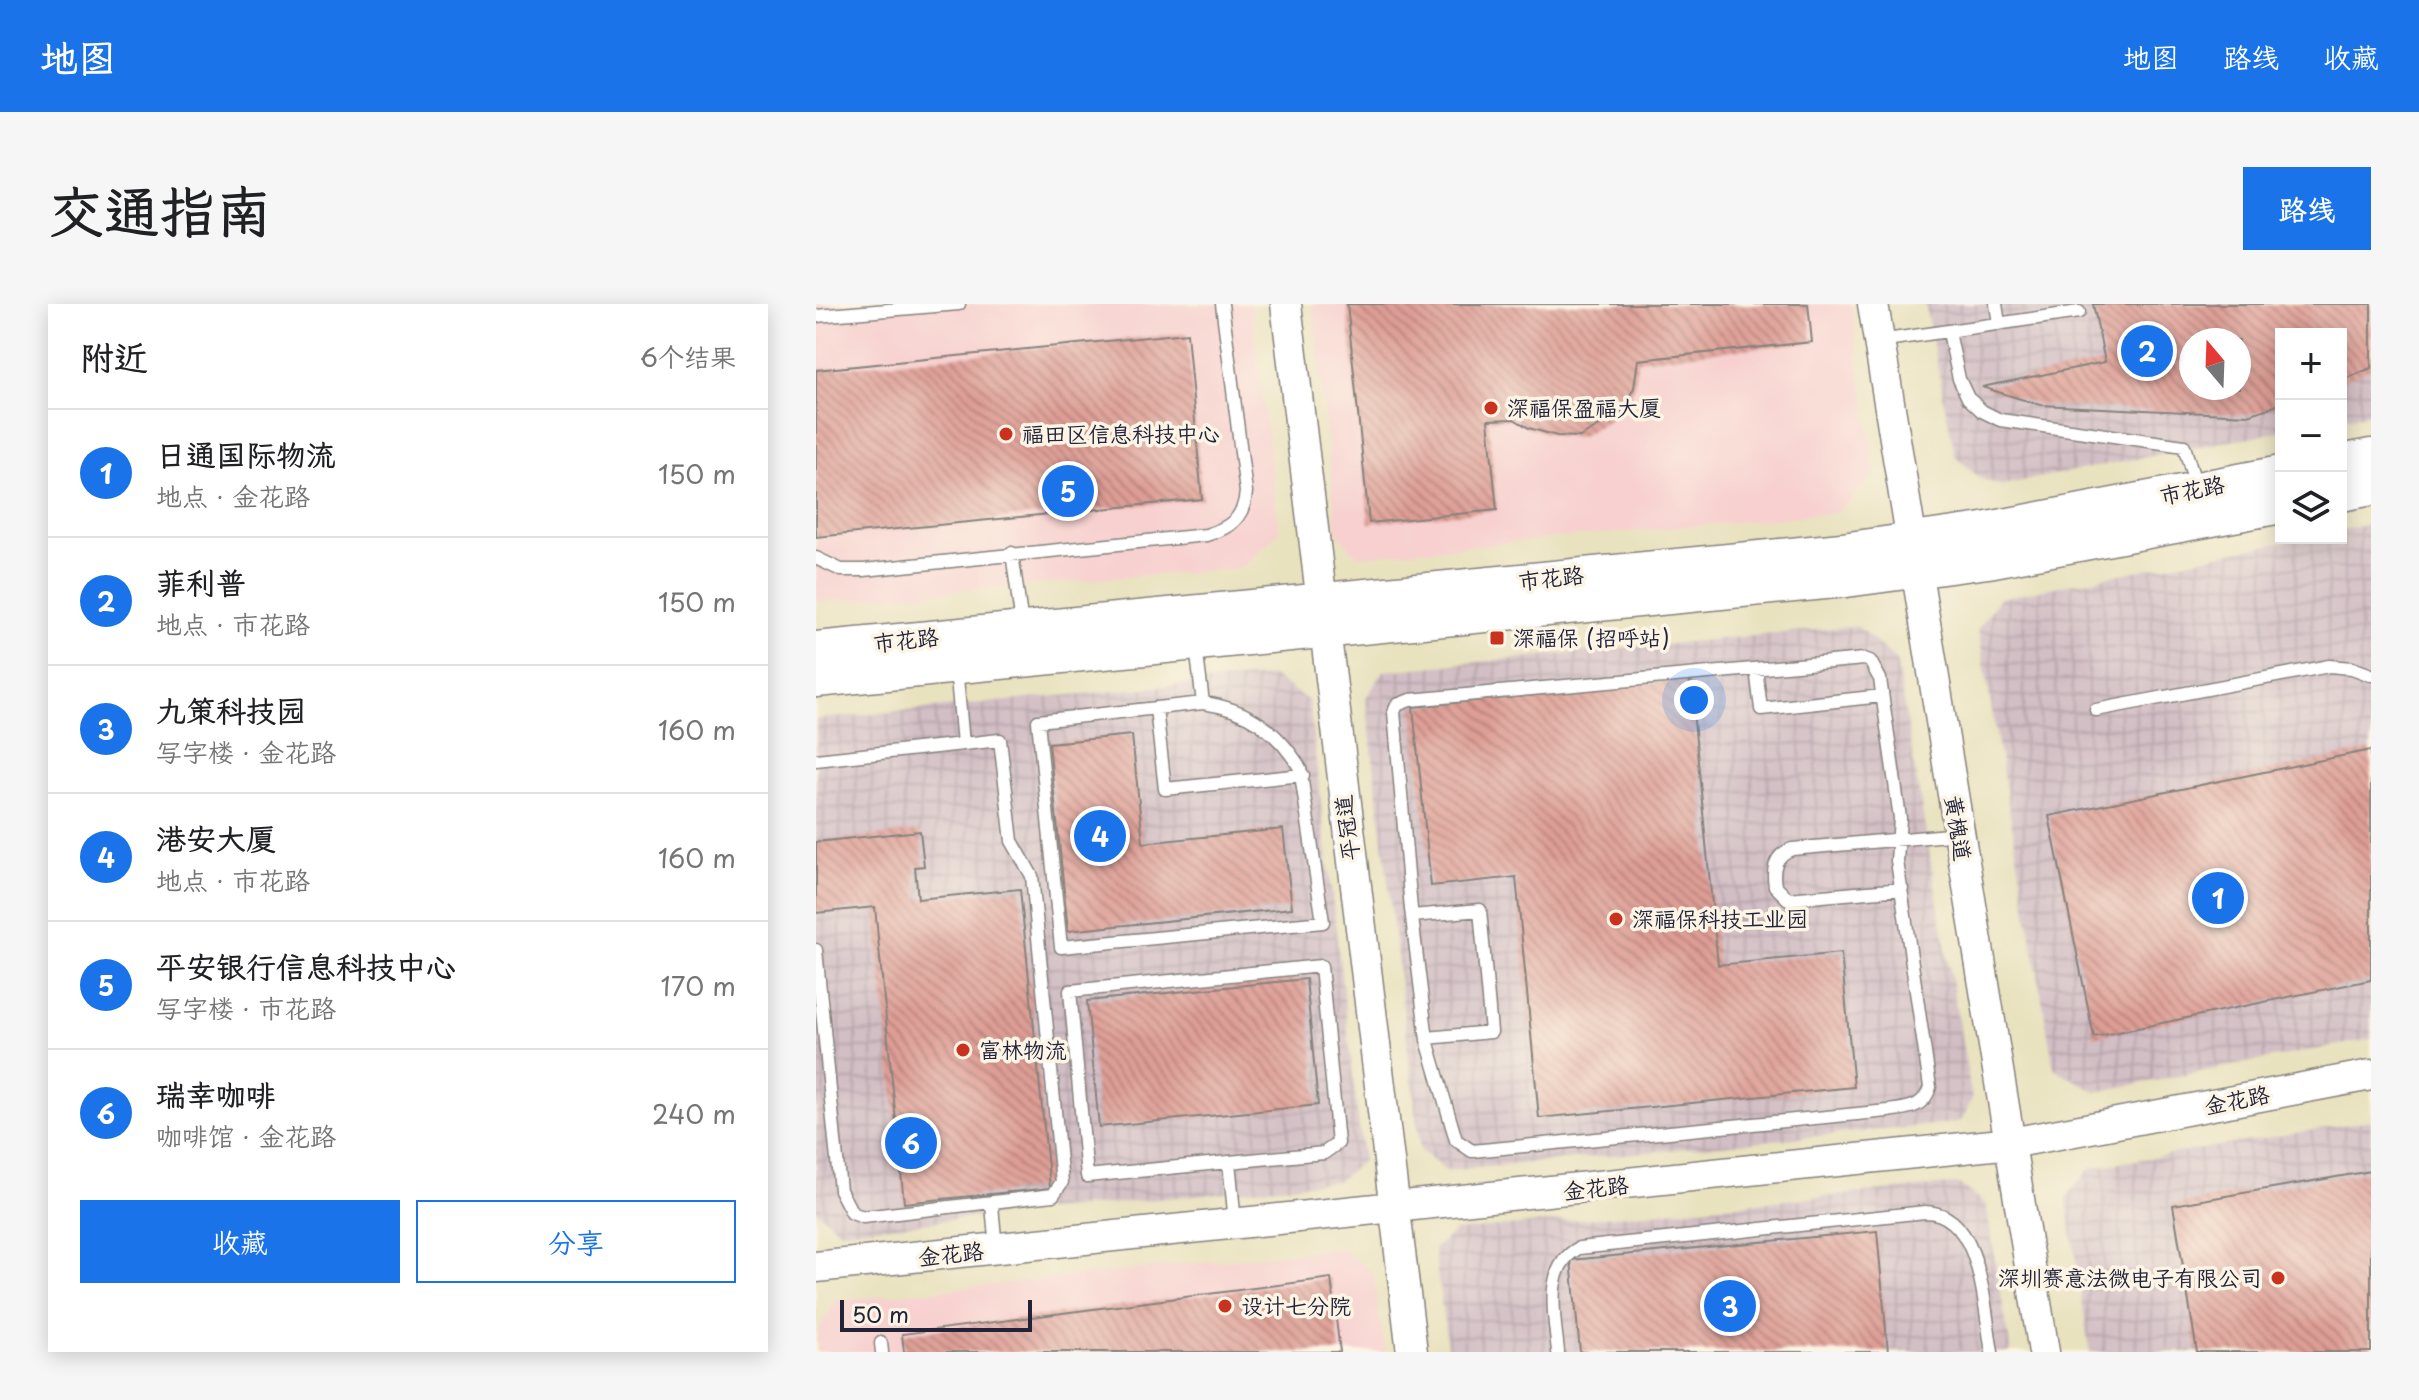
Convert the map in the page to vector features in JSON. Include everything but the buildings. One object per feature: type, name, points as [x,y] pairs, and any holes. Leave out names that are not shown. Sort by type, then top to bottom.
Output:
[{"type":"main road","points":[[2347,461],[2371,456]]},
{"type":"main road","name":"市花路","points":[[816,649],[1022,628],[1322,616],[1914,555],[2196,489],[2275,474]]},
{"type":"main road","points":[[2347,493],[2371,488]]},
{"type":"main road","name":"市花路","points":[[1914,555],[1988,561],[2275,507]]},
{"type":"main road","name":"市花路","points":[[816,680],[1196,644],[1322,616]]},
{"type":"street","name":"平冠道","points":[[1286,304],[1412,1352]]},
{"type":"street","name":"黄槐道","points":[[1873,304],[2044,1352]]},
{"type":"street","name":"金花路","points":[[816,1267],[1393,1210],[2011,1143],[2371,1075]]},
{"type":"lane","points":[[816,316],[959,304]]},
{"type":"lane","points":[[816,558],[841,570],[864,570],[1206,535],[1236,522],[1245,503],[1246,492],[1222,304]]},
{"type":"lane","points":[[1996,304],[1999,324]]},
{"type":"lane","points":[[1879,341],[2079,312]]},
{"type":"lane","points":[[1949,332],[1959,379],[1968,398],[1982,411],[2000,420],[2033,427],[2184,446],[2196,489]]},
{"type":"lane","points":[[1012,553],[1022,628]]},
{"type":"lane","points":[[1196,644],[1203,703]]},
{"type":"lane","points":[[1864,659],[1878,673],[1882,696],[1900,838],[1897,861],[1930,1087],[1918,1106],[1472,1151],[1456,1140],[1427,1038],[1412,916],[1394,712],[1397,705],[1410,700],[1864,659]]},
{"type":"lane","points":[[956,666],[963,744]]},
{"type":"lane","points":[[2096,710],[2329,666],[2352,668],[2371,675]]},
{"type":"lane","points":[[1756,669],[1761,709],[1882,696]]},
{"type":"lane","points":[[1203,703],[1227,706],[1268,728],[1288,747],[1303,775],[1323,922],[1061,947],[1038,721],[1203,703]]},
{"type":"lane","points":[[1156,708],[1165,789],[1303,775]]},
{"type":"lane","points":[[816,760],[1000,740],[1012,841],[1032,876],[1062,1182],[1053,1195],[1044,1199],[863,1217],[852,1213],[844,1202],[816,950]]},
{"type":"lane","points":[[1902,889],[1788,899],[1781,895],[1773,876],[1778,858],[1792,849],[1960,834]]},
{"type":"lane","points":[[1412,916],[1480,910],[1491,1032],[1427,1038]]},
{"type":"lane","points":[[1321,966],[1338,1143],[1324,1153],[1229,1162],[1087,1176],[1070,991],[1321,966]]},
{"type":"lane","points":[[1229,1162],[1235,1225]]},
{"type":"lane","points":[[992,1205],[996,1249]]},
{"type":"lane","points":[[1558,1352],[1555,1278],[1566,1255],[1579,1248],[1939,1212],[1951,1218],[1964,1232],[1973,1254],[1992,1352]]},
{"type":"shaded area","points":[[816,304],[1251,304],[1279,532],[1241,568],[816,602]]},
{"type":"shaded area","points":[[1313,304],[1851,304],[1875,474],[1837,513],[1358,556],[1337,533]]},
{"type":"shaded area","points":[[1925,304],[2371,304],[2371,413],[2347,418],[2347,328],[2275,328],[2275,432],[2001,485],[1979,478],[1955,455]]},
{"type":"shaded area","points":[[2371,524],[2371,1039],[2096,1092],[2054,1068],[1978,629],[2000,598],[2275,544],[2347,544],[2347,529]]},
{"type":"shaded area","points":[[1857,626],[1896,660],[1972,1099],[1962,1120],[1446,1171],[1420,1150],[1366,698],[1384,671]]},
{"type":"shaded area","points":[[1272,676],[1309,701],[1363,1161],[1337,1181],[840,1231],[816,1210],[816,719]]},
{"type":"shaded area","points":[[2371,1120],[2371,1352],[2090,1352],[2066,1197],[2090,1168]]},
{"type":"shaded area","points":[[1959,1184],[1986,1205],[2011,1352],[1448,1352],[1434,1249],[1455,1231]]},
{"type":"shaded area","points":[[1342,1248],[1373,1273],[1385,1352],[818,1352],[816,1334],[836,1301]]},
{"type":"place","name":"菲利普","points":[[2147,351]]},
{"type":"place","name":"深福保盈福大厦","points":[[1491,408]]},
{"type":"place","name":"福田区信息科技中心","points":[[1006,434]]},
{"type":"place","name":"平安银行信息科技中心","points":[[1068,491]]},
{"type":"place","name":"深福保 (招呼站)","points":[[1497,638]]},
{"type":"place","name":"港安大厦","points":[[1100,836]]},
{"type":"place","name":"日通国际物流","points":[[2218,898]]},
{"type":"place","name":"深福保科技工业园","points":[[1616,919]]},
{"type":"place","name":"富林物流","points":[[963,1050]]},
{"type":"place","name":"瑞幸咖啡","points":[[911,1143]]},
{"type":"place","name":"深圳赛意法微电子有限公司","points":[[2278,1278]]},
{"type":"place","name":"设计七分院","points":[[1225,1306]]},
{"type":"place","name":"九策科技园","points":[[1730,1306]]}]
